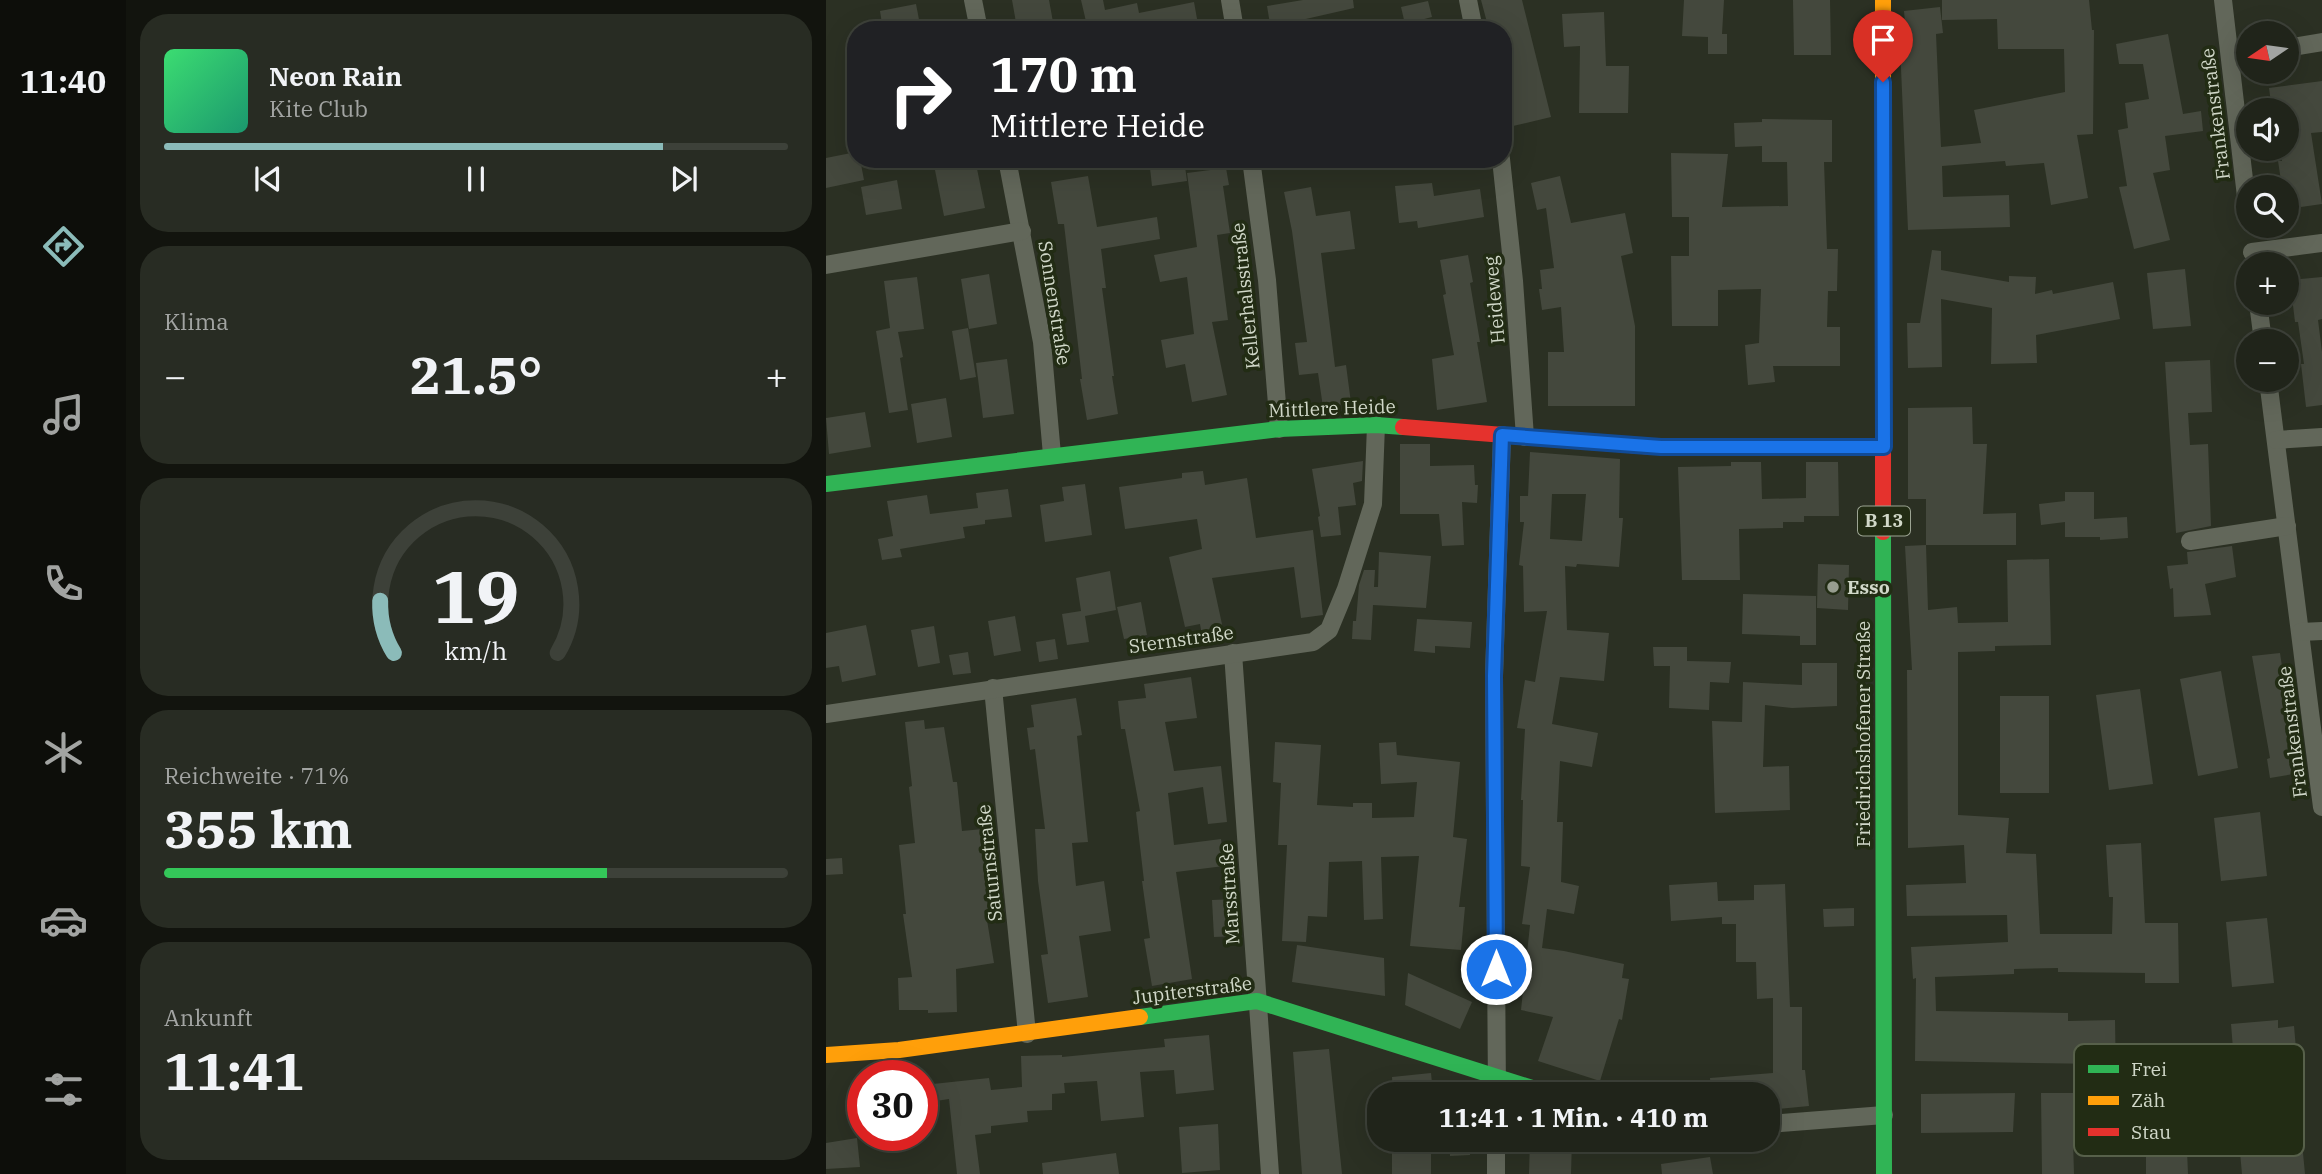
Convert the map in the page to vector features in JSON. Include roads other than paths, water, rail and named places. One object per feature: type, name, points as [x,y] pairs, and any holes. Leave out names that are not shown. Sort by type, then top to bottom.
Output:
[{"type":"street","points":[[973,0],[977,21]]},
{"type":"street","points":[[1230,0],[1234,21]]},
{"type":"street","points":[[1468,0],[1473,21]]},
{"type":"street","name":"Friedrichshofener Straße","points":[[1883,0],[1885,1174]]},
{"type":"street","name":"Frankenstraße","points":[[2223,0],[2243,175]]},
{"type":"street","points":[[2300,46],[2322,42]]},
{"type":"street","points":[[2230,58],[2236,57]]},
{"type":"street","name":"Sonnenstraße","points":[[1009,168],[1042,342],[1052,455]]},
{"type":"street","name":"Kellerhalsstraße","points":[[1252,168],[1266,280],[1279,429]]},
{"type":"street","name":"Heideweg","points":[[1502,168],[1514,281],[1525,437]]},
{"type":"street","points":[[826,265],[1022,231]]},
{"type":"street","points":[[2281,252],[2322,243]]},
{"type":"street","name":"Frankenstraße","points":[[2270,392],[2322,807]]},
{"type":"street","name":"Mittlere Heide","points":[[826,484],[1279,429],[1376,425],[1661,447],[1884,447]]},
{"type":"street","name":"Sternstraße","points":[[826,714],[1312,642],[1329,630],[1346,589],[1373,504],[1376,425]]},
{"type":"street","points":[[1497,1082],[1494,676],[1502,435]]},
{"type":"street","points":[[2276,440],[2322,436]]},
{"type":"street","points":[[2190,541],[2287,526]]},
{"type":"street","points":[[2301,632],[2322,631]]},
{"type":"street","name":"Marsstraße","points":[[1233,653],[1269,1174]]},
{"type":"street","name":"Saturnstraße","points":[[993,688],[1027,1034]]},
{"type":"street","name":"Jupiterstraße","points":[[826,1055],[899,1050],[1027,1034],[1257,1001],[1488,1082]]},
{"type":"street","points":[[1780,1123],[1884,1115]]},
{"type":"street","points":[[1496,1152],[1496,1174]]},
{"type":"place","name":"Esso","points":[[1833,587]]}]
